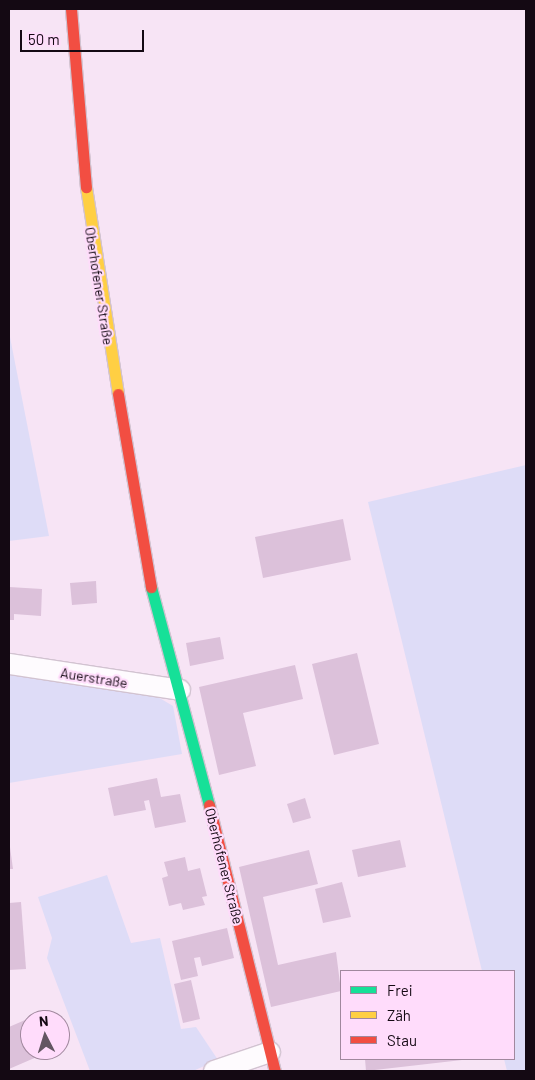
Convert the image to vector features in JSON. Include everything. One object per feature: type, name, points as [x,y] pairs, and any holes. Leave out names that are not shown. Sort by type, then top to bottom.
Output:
[{"type":"street","name":"Oberhofener Straße","points":[[71,9],[90,231],[150,561],[168,607],[173,661],[274,1071]]},
{"type":"street","name":"Auerstraße","points":[[9,664],[180,690]]},
{"type":"street","points":[[214,1071],[270,1052]]},
{"type":"shaded area","points":[[9,332],[49,536],[9,541]]},
{"type":"shaded area","points":[[526,465],[526,1071],[507,1071],[504,1060],[515,1060],[515,970],[482,970],[368,502]]},
{"type":"shaded area","points":[[9,668],[151,693],[173,706],[182,754],[9,783]]},
{"type":"shaded area","points":[[107,875],[131,943],[160,938],[181,1029],[196,1027],[218,1060],[193,1071],[90,1071],[70,1018],[70,1010],[67,1010],[47,958],[52,938],[38,897]]},
{"type":"building","points":[[343,519],[351,560],[263,578],[255,537]]},
{"type":"building","points":[[96,581],[97,603],[72,605],[70,583]]},
{"type":"building","points":[[9,587],[42,589],[41,616],[14,614],[14,620],[9,620]]},
{"type":"building","points":[[220,637],[224,659],[190,666],[186,643]]},
{"type":"building","points":[[357,653],[379,744],[334,755],[312,664]]},
{"type":"building","points":[[295,665],[303,699],[243,713],[256,766],[219,775],[199,687]]},
{"type":"building","points":[[157,778],[161,797],[180,794],[186,822],[155,828],[149,800],[144,801],[146,810],[114,816],[108,788]]},
{"type":"building","points":[[305,798],[311,818],[293,823],[287,804]]},
{"type":"building","points":[[9,840],[13,869],[9,869]]},
{"type":"building","points":[[400,840],[406,867],[358,877],[352,850]]},
{"type":"building","points":[[309,850],[318,884],[263,897],[278,965],[336,952],[340,991],[271,1007],[239,867]]},
{"type":"building","points":[[185,857],[188,871],[200,868],[207,896],[202,897],[205,905],[183,910],[181,903],[169,906],[162,878],[168,876],[164,862]]},
{"type":"building","points":[[342,882],[351,917],[323,923],[315,889]]},
{"type":"building","points":[[21,902],[26,969],[9,970],[9,903]]},
{"type":"building","points":[[227,928],[234,958],[202,966],[200,957],[194,958],[198,976],[181,980],[172,941]]},
{"type":"building","points":[[191,980],[200,1019],[183,1023],[174,984]]},
{"type":"building","points":[[20,1022],[20,1060],[30,1060],[9,1069],[9,1027]]},
{"type":"building","points":[[365,1060],[462,1060],[366,1071]]},
{"type":"traffic: fast","points":[[151,587],[209,805]]},
{"type":"traffic: slow","points":[[86,187],[118,394]]},
{"type":"traffic: jam","points":[[71,9],[86,187]]},
{"type":"traffic: jam","points":[[118,394],[151,587]]},
{"type":"traffic: jam","points":[[209,805],[275,1071]]}]
